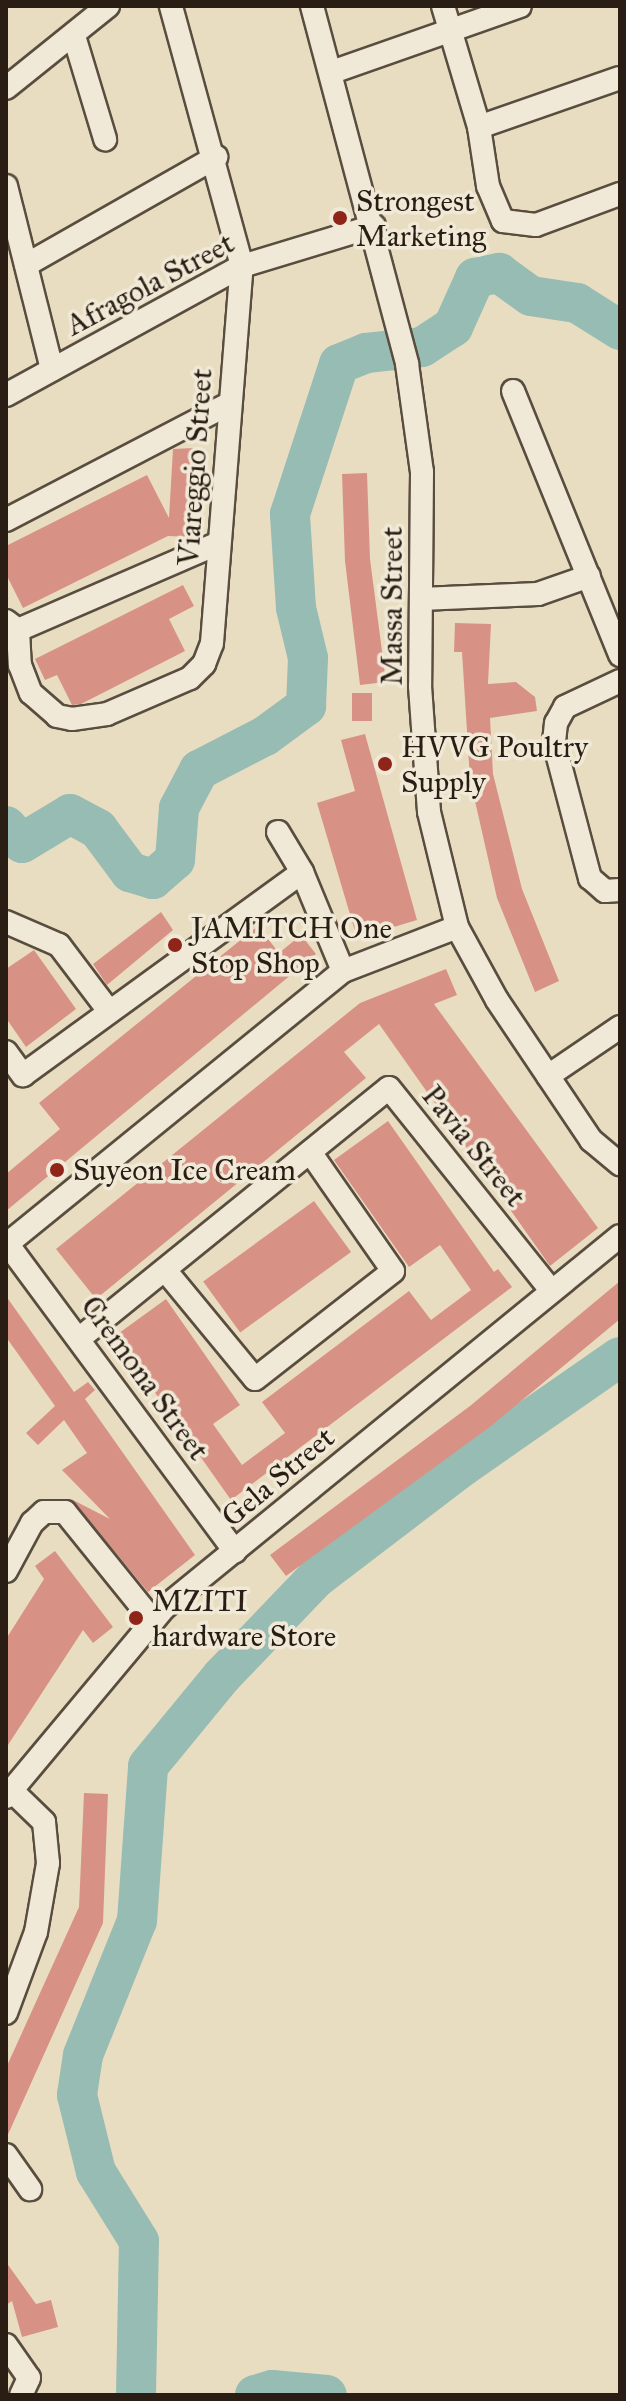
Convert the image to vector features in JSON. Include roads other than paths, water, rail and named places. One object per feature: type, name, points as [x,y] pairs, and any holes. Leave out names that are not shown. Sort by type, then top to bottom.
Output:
[{"type":"street","points":[[6,88],[108,6]]},
{"type":"street","name":"Viareggio Street","points":[[12,626],[20,665],[31,693],[57,716],[89,719],[170,688],[204,664],[212,643],[217,544],[242,266],[216,157],[171,6]]},
{"type":"street","name":"Massa Street","points":[[312,6],[374,226],[407,364],[422,472],[421,599],[429,812],[457,927],[497,1000],[591,1140],[620,1164]]},
{"type":"street","points":[[443,6],[479,127],[488,186],[503,221],[536,225],[620,194]]},
{"type":"street","points":[[332,72],[520,6]]},
{"type":"street","points":[[74,36],[105,139]]},
{"type":"street","points":[[479,127],[620,78]]},
{"type":"street","points":[[26,265],[216,157]]},
{"type":"street","points":[[6,186],[52,369]]},
{"type":"street","name":"Afragola Street","points":[[6,395],[242,266],[374,226]]},
{"type":"street","points":[[513,391],[620,655]]},
{"type":"street","points":[[6,520],[229,404]]},
{"type":"street","points":[[12,626],[217,544]]},
{"type":"street","points":[[421,599],[538,594],[589,576]]},
{"type":"street","points":[[620,681],[565,707],[556,723],[554,742],[590,878],[605,891],[620,890]]},
{"type":"street","points":[[278,832],[302,872],[343,971]]},
{"type":"street","points":[[6,1052],[23,1075],[302,872]]},
{"type":"street","points":[[6,922],[59,945],[109,1011]]},
{"type":"street","points":[[7,1243],[343,971],[457,927]]},
{"type":"street","points":[[548,1076],[620,1027]]},
{"type":"street","name":"Pavia Street","points":[[80,1338],[389,1088],[551,1290]]},
{"type":"street","points":[[165,1270],[255,1379],[393,1271],[310,1152]]},
{"type":"street","name":"Gela Street","points":[[9,1794],[153,1621],[620,1236]]},
{"type":"street","name":"Cremona Street","points":[[7,1243],[235,1551]]},
{"type":"street","points":[[6,1571],[32,1523],[44,1512],[65,1512],[153,1621]]},
{"type":"street","points":[[6,2013],[36,1932],[48,1863],[44,1822],[9,1794]]},
{"type":"street","points":[[6,2155],[30,2189]]},
{"type":"street","points":[[6,2345],[25,2387]]},
{"type":"waterway","points":[[6,826],[22,843],[70,814],[98,829],[130,872],[153,879],[175,860],[179,808],[199,770],[265,736],[306,706],[308,658],[296,608],[290,514],[339,364],[366,353],[422,347],[453,327],[475,278],[499,273],[531,296],[577,303],[620,330]]},
{"type":"waterway","points":[[136,2395],[139,2241],[96,2172],[77,2095],[83,2055],[137,1921],[148,1766],[222,1676],[316,1578],[463,1466],[620,1357]]},
{"type":"waterway","points":[[255,2395],[272,2390],[327,2395]]},
{"type":"place","name":"Strongest Marketing","points":[[340,218]]},
{"type":"place","name":"HVVG Poultry Supply","points":[[385,764]]},
{"type":"place","name":"JAMITCH One Stop Shop","points":[[175,945]]},
{"type":"place","name":"Suyeon Ice Cream","points":[[57,1170]]},
{"type":"place","name":"MZITI hardware Store","points":[[136,1618]]}]
